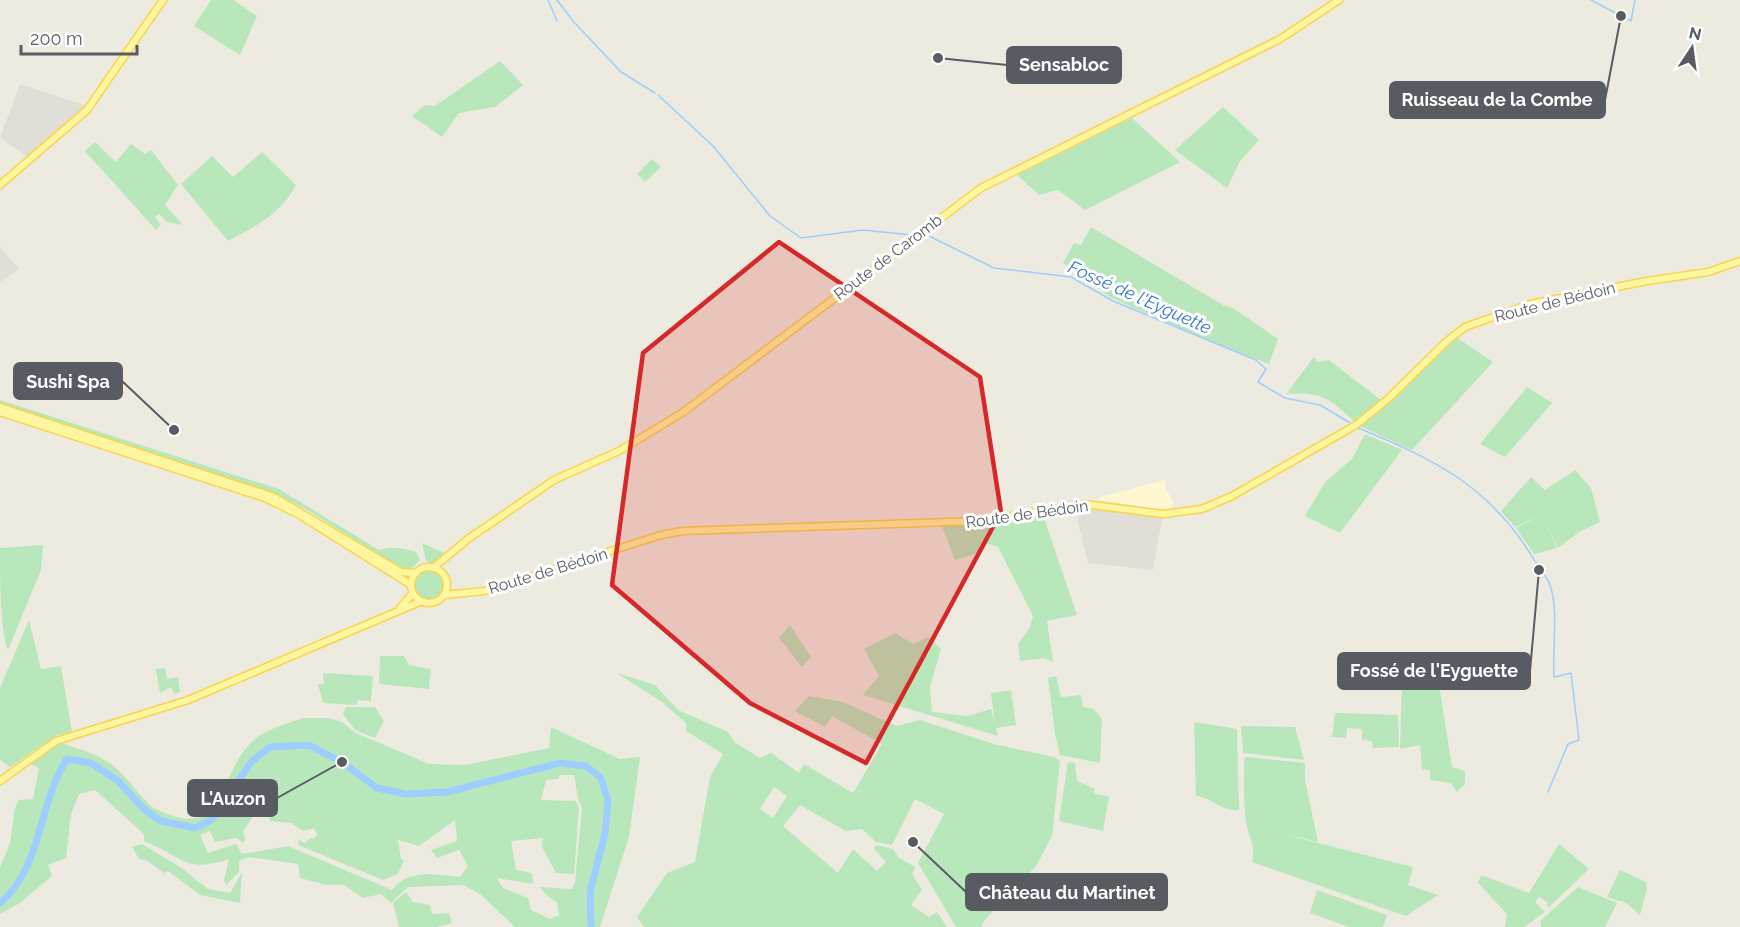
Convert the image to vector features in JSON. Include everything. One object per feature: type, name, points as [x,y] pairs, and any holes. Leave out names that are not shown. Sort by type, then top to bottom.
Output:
[{"type":"main road","points":[[0,185],[87,110],[163,0]]},
{"type":"main road","name":"Route de Caromb","points":[[433,568],[554,480],[619,452],[682,413],[981,188],[1280,39],[1339,0]]},
{"type":"main road","name":"Route de Bédoin","points":[[444,595],[470,593],[498,587],[661,535],[683,531],[981,521],[1084,504],[1163,514],[1202,509],[1232,496],[1362,421],[1465,327],[1530,304],[1647,281],[1708,272],[1740,261]]},
{"type":"main road","points":[[0,407],[274,497],[402,572],[416,573],[425,568],[433,568],[442,574],[447,585],[444,595],[432,603],[422,602],[395,612],[188,700],[56,741],[0,781]]},
{"type":"main road","points":[[0,412],[265,498],[298,514],[411,585]]},
{"type":"main road","points":[[442,574],[458,548]]},
{"type":"main road","points":[[416,573],[411,585],[413,592],[422,602]]},
{"type":"main road","points":[[447,585],[470,593]]},
{"type":"main road","points":[[395,612],[413,592]]},
{"type":"highlighted area","points":[[779,242],[980,377],[1001,512],[866,763],[750,703],[612,585],[643,353]]},
{"type":"shaded area","points":[[20,84],[88,106],[29,158],[0,138]]},
{"type":"shaded area","points":[[0,247],[19,269],[0,282]]},
{"type":"shaded area","points":[[1165,480],[1165,488],[1173,501],[1172,511],[1100,500],[1100,497]]},
{"type":"shaded area","points":[[1089,508],[1162,518],[1153,570],[1088,563],[1077,517],[1078,510]]},
{"type":"green space","points":[[211,0],[233,0],[257,16],[240,55],[194,26]]},
{"type":"green space","points":[[500,61],[523,85],[495,107],[459,113],[442,137],[412,116],[425,105],[435,106]]},
{"type":"green space","points":[[1223,107],[1259,140],[1240,161],[1227,188],[1175,150]]},
{"type":"green space","points":[[1132,118],[1180,162],[1085,210],[1058,190],[1039,195],[1017,175]]},
{"type":"green space","points":[[95,142],[116,162],[131,144],[145,154],[151,150],[178,185],[165,205],[183,225],[167,222],[159,214],[155,217],[161,225],[156,230],[85,151]]},
{"type":"green space","points":[[262,152],[296,185],[275,212],[228,241],[181,184],[212,156],[233,177]]},
{"type":"green space","points":[[652,159],[661,167],[645,182],[637,174]]},
{"type":"green space","points":[[1091,227],[1223,305],[1233,308],[1278,339],[1269,364],[1176,327],[1110,297],[1063,263],[1074,243],[1081,245]]},
{"type":"green space","points":[[1456,337],[1493,362],[1412,450],[1360,426]]},
{"type":"green space","points":[[1314,357],[1317,362],[1329,360],[1382,401],[1355,422],[1325,398],[1308,394],[1286,394]]},
{"type":"green space","points":[[1527,387],[1552,403],[1505,457],[1480,444]]},
{"type":"green space","points":[[0,400],[279,489],[379,550],[406,549],[416,552],[420,560],[412,568],[401,568],[307,510],[274,493],[0,405]]},
{"type":"green space","points":[[1365,434],[1402,450],[1340,533],[1305,516],[1325,482],[1352,459]]},
{"type":"green space","points":[[1575,470],[1591,488],[1600,522],[1579,532],[1558,548],[1546,524],[1557,548],[1534,554],[1516,528],[1538,516],[1515,527],[1501,511],[1531,477],[1545,490]]},
{"type":"green space","points":[[1043,515],[1077,615],[1047,621],[1053,662],[1044,658],[1020,661],[1018,644],[1030,627],[1033,616],[998,547],[985,543],[978,553],[955,560],[942,526],[980,525]]},
{"type":"green space","points":[[422,543],[446,554],[436,563],[430,564],[426,560]]},
{"type":"green space","points":[[43,545],[41,570],[8,650],[2,616],[0,548]]},
{"type":"green space","points":[[429,570],[435,571],[443,579],[443,591],[435,599],[429,600],[423,599],[415,591],[414,585],[415,579],[423,571]]},
{"type":"green space","points":[[29,620],[41,669],[61,666],[72,732],[57,735],[10,767],[0,760],[0,688]]},
{"type":"green space","points":[[790,625],[811,657],[802,667],[779,638]]},
{"type":"green space","points":[[895,633],[913,644],[929,637],[941,649],[930,687],[932,712],[967,716],[991,709],[995,724],[991,693],[1011,690],[1016,725],[996,728],[998,736],[863,695],[879,676],[864,649]]},
{"type":"green space","points":[[380,656],[404,656],[409,665],[431,669],[429,689],[379,684]]},
{"type":"green space","points":[[165,668],[167,679],[178,677],[180,692],[174,694],[171,687],[160,693],[156,669]]},
{"type":"green space","points":[[323,673],[373,676],[371,701],[358,700],[356,705],[323,703],[318,684],[324,684]]},
{"type":"green space","points":[[617,673],[655,685],[678,710],[728,732],[734,742],[760,758],[771,753],[799,773],[804,764],[853,793],[882,744],[832,716],[825,727],[795,711],[809,696],[843,702],[897,726],[920,720],[994,744],[1054,757],[1060,761],[1052,836],[1036,866],[982,923],[983,927],[956,927],[918,863],[944,814],[915,799],[892,845],[876,842],[862,829],[846,831],[800,805],[783,826],[838,873],[853,849],[877,871],[886,862],[874,849],[876,845],[893,849],[898,857],[915,867],[912,874],[922,890],[911,905],[929,917],[937,912],[947,927],[644,927],[637,917],[667,873],[695,862],[710,777],[723,754],[686,731],[686,723],[662,702]],"holes":[[[774,787],[787,796],[773,818],[760,809]]]},
{"type":"green space","points":[[1056,676],[1061,697],[1081,695],[1083,707],[1094,709],[1102,719],[1100,763],[1060,755],[1048,678]]},
{"type":"green space","points":[[1438,678],[1452,767],[1465,771],[1465,784],[1457,792],[1451,783],[1430,780],[1430,771],[1422,769],[1420,745],[1400,749],[1402,680]]},
{"type":"green space","points":[[346,707],[375,707],[384,721],[375,738],[355,730],[343,714]]},
{"type":"green space","points":[[1335,713],[1398,715],[1399,747],[1373,748],[1372,741],[1362,740],[1362,729],[1347,728],[1346,738],[1332,737]]},
{"type":"green space","points":[[303,718],[328,718],[342,722],[356,733],[429,764],[465,765],[549,748],[551,727],[620,759],[640,757],[629,837],[600,927],[515,927],[480,894],[463,885],[408,887],[391,903],[381,894],[363,898],[344,885],[326,885],[300,878],[298,864],[249,857],[239,861],[239,872],[226,885],[224,880],[229,859],[202,865],[192,864],[144,841],[144,834],[95,790],[79,794],[71,814],[66,858],[48,865],[52,876],[20,903],[0,914],[0,868],[10,843],[15,808],[19,800],[33,799],[39,768],[27,762],[59,742],[105,760],[120,772],[154,808],[179,817],[196,818],[209,812],[218,801],[241,755],[253,741],[270,730]],"holes":[[[560,775],[574,775],[582,808],[575,883],[571,889],[540,887],[546,895],[557,902],[559,915],[550,919],[531,910],[528,898],[503,888],[497,878],[533,884],[532,873],[516,870],[511,841],[543,838],[542,847],[556,873],[574,874],[579,808],[576,801],[541,800],[546,780],[558,779]],[[257,811],[268,813],[270,821],[291,823],[303,831],[314,828],[317,835],[314,839],[311,838],[304,843],[299,839],[298,845],[383,880],[398,874],[404,860],[401,859],[398,840],[419,846],[455,820],[457,841],[431,850],[437,858],[459,850],[468,866],[460,877],[423,874],[406,878],[392,890],[288,846],[242,854],[236,844],[208,853],[200,835],[210,831],[215,842],[237,838],[243,843],[245,839],[243,831]]]},
{"type":"green space","points":[[1194,722],[1237,729],[1239,810],[1227,809],[1196,796]]},
{"type":"green space","points":[[1241,726],[1295,727],[1304,760],[1243,753]]},
{"type":"green space","points":[[1246,757],[1305,763],[1305,780],[1318,842],[1279,833],[1413,867],[1408,885],[1438,895],[1406,916],[1252,862],[1252,845],[1244,806],[1244,759]]},
{"type":"green space","points":[[1068,762],[1075,763],[1077,781],[1095,789],[1094,793],[1109,797],[1103,831],[1059,821]]},
{"type":"green space","points":[[142,844],[180,867],[208,889],[230,893],[242,872],[240,903],[200,895],[168,871],[164,873],[146,860],[139,859],[132,847]]},
{"type":"green space","points":[[1559,844],[1589,869],[1548,908],[1547,902],[1539,897],[1535,902],[1545,912],[1524,927],[1505,927],[1507,914],[1478,883],[1481,875],[1529,893]]},
{"type":"green space","points":[[1620,870],[1646,882],[1647,889],[1640,915],[1626,903],[1607,897]]},
{"type":"green space","points":[[1578,887],[1617,903],[1605,927],[1541,927],[1540,921]]},
{"type":"green space","points":[[1317,890],[1387,915],[1383,927],[1349,927],[1310,913]]},
{"type":"green space","points":[[406,892],[413,902],[430,905],[432,914],[449,913],[452,923],[437,927],[399,927],[393,903]]},
{"type":"waterway","points":[[548,0],[557,21]]},
{"type":"waterway","name":"Fossé de l'Eyguette","points":[[557,0],[573,21],[621,72],[655,93]]},
{"type":"waterway","points":[[1591,0],[1631,21],[1635,0]]},
{"type":"waterway","name":"Fossé de l'Eyguette","points":[[658,95],[713,146],[770,216],[801,238],[863,230],[912,235],[920,230]]},
{"type":"waterway","name":"Fossé de l'Eyguette","points":[[925,234],[994,268],[1071,277],[1113,301],[1256,360],[1266,369],[1258,382],[1285,398],[1320,405],[1352,424]]},
{"type":"waterway","name":"Fossé de l'Eyguette","points":[[1356,427],[1434,463],[1478,492],[1516,532],[1549,582],[1553,595],[1555,618],[1554,677],[1571,673],[1579,740],[1568,744],[1548,792]]},
{"type":"waterway","points":[[0,903],[14,889],[24,872],[32,854],[50,795],[67,759],[91,763],[117,780],[145,810],[161,821],[195,828],[209,821],[222,810],[230,793],[252,761],[270,747],[309,745],[342,762],[377,788],[406,794],[447,792],[560,763],[586,766],[601,778],[608,801],[605,834],[590,892],[591,927]]},
{"type":"place","name":"Ruisseau de la Combe","points":[[1621,16]]},
{"type":"place","name":"Sensabloc","points":[[938,58]]},
{"type":"place","name":"Sushi Spa","points":[[174,430]]},
{"type":"place","name":"Fossé de l'Eyguette","points":[[1539,570]]},
{"type":"place","name":"L'Auzon","points":[[342,762]]},
{"type":"place","name":"Château du Martinet","points":[[913,842]]}]
